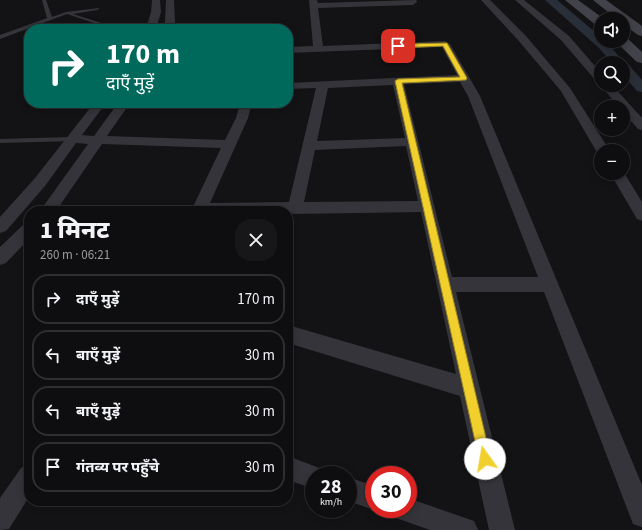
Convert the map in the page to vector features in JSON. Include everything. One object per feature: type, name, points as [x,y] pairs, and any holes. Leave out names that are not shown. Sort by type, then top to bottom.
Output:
[{"type":"street","points":[[152,24],[156,12],[156,0]]},
{"type":"street","points":[[169,24],[170,0]]},
{"type":"street","points":[[318,49],[313,3],[413,2],[412,0]]},
{"type":"street","points":[[485,0],[522,38],[566,90],[599,144]]},
{"type":"street","points":[[519,0],[565,38],[594,72]]},
{"type":"street","points":[[571,0],[594,18]]},
{"type":"street","points":[[599,0],[642,32]]},
{"type":"street","points":[[612,0],[642,21]]},
{"type":"street","points":[[293,50],[445,44],[474,96],[642,515]]},
{"type":"street","points":[[630,48],[642,59]]},
{"type":"street","points":[[293,86],[464,78]]},
{"type":"street","points":[[398,81],[502,530]]},
{"type":"street","points":[[322,84],[295,208],[427,206]]},
{"type":"street","points":[[612,92],[642,126]]},
{"type":"street","points":[[0,227],[40,182],[96,108]]},
{"type":"street","points":[[52,206],[121,108]]},
{"type":"street","points":[[201,206],[242,118],[245,108]]},
{"type":"street","points":[[72,139],[230,144]]},
{"type":"street","points":[[308,146],[412,142]]},
{"type":"street","points":[[620,180],[642,215]]},
{"type":"street","points":[[0,258],[24,234]]},
{"type":"street","points":[[445,284],[550,285]]},
{"type":"street","points":[[293,335],[469,388]]},
{"type":"street","points":[[293,470],[305,474]]},
{"type":"street","points":[[0,520],[24,484]]},
{"type":"street","points":[[417,513],[465,530]]},
{"type":"lane","points":[[44,0],[50,19]]},
{"type":"lane","points":[[36,24],[66,13],[97,9]]},
{"type":"lane","points":[[66,13],[101,24]]},
{"type":"lane","points":[[0,37],[24,28]]},
{"type":"lane","points":[[0,141],[72,139]]},
{"type":"waterway","points":[[550,0],[603,45],[613,56]]},
{"type":"waterway","points":[[630,75],[642,88]]},
{"type":"route","points":[[398,46],[445,44],[464,78],[398,81],[485,459]]}]
